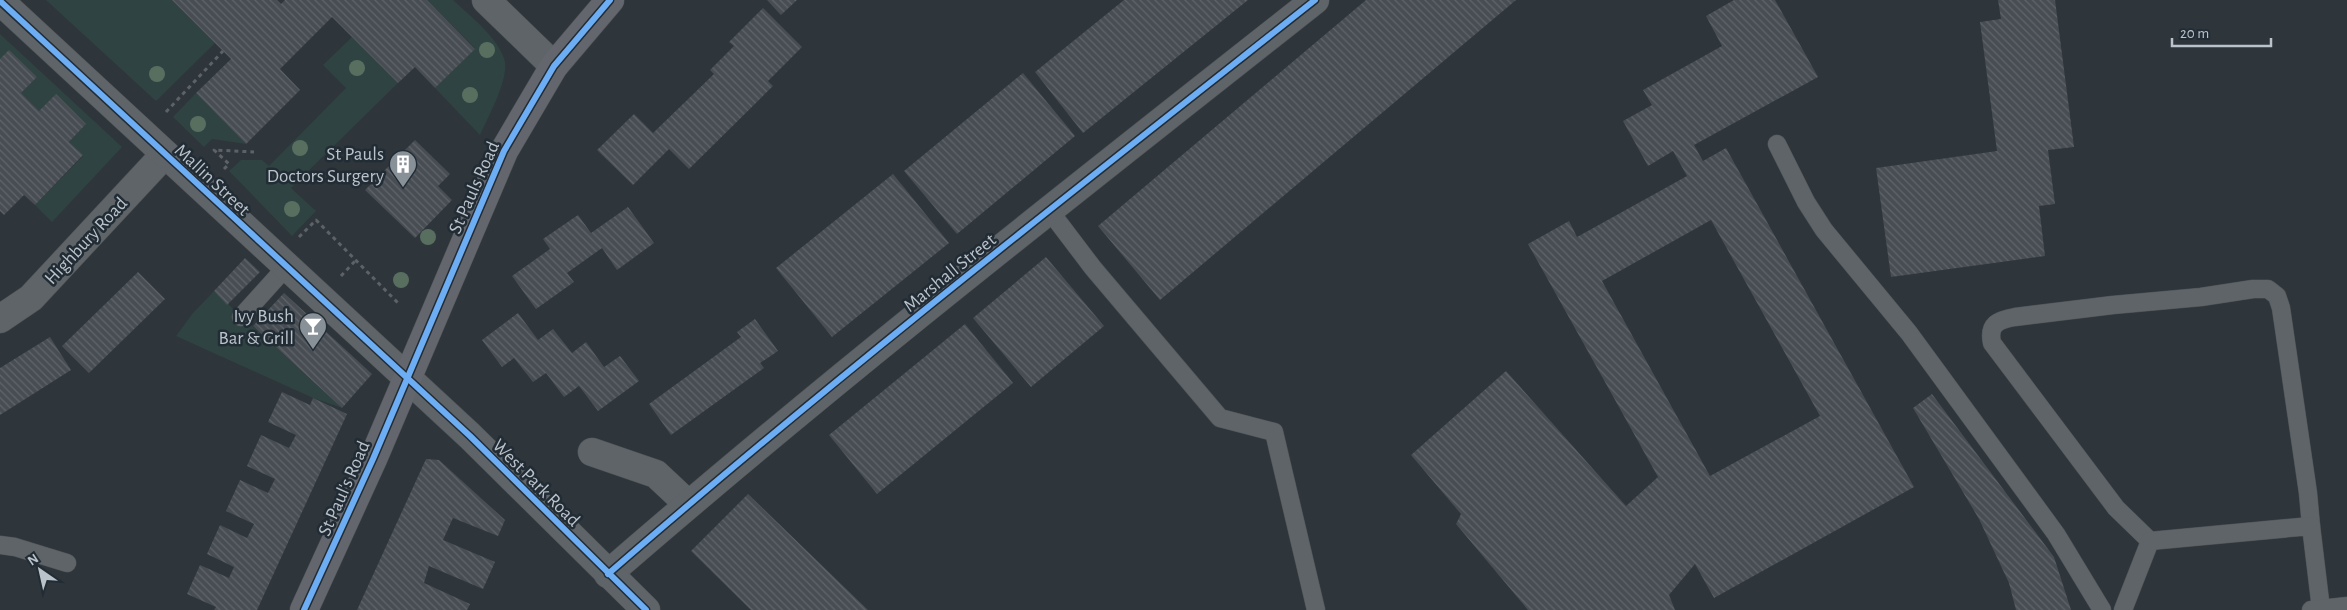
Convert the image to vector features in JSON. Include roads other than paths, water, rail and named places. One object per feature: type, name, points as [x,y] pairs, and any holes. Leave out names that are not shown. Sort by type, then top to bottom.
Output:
[{"type":"main road","name":"St Pauls Road","points":[[407,378],[504,151],[554,66],[610,0]]},
{"type":"main road","name":"St Paul's Road","points":[[304,610],[407,378]]},
{"type":"street","points":[[486,0],[554,66]]},
{"type":"street","name":"Marshall Street","points":[[608,574],[688,504],[1049,210],[1315,0]]},
{"type":"street","name":"Mallin Street","points":[[0,1],[164,154],[290,254],[407,378]]},
{"type":"street","name":"Highbury Road","points":[[0,319],[32,298],[164,154]]},
{"type":"street","name":"West Park Road","points":[[407,378],[470,436],[646,610]]},
{"type":"street","points":[[592,452],[656,474],[688,504]]},
{"type":"lane","points":[[1777,144],[1806,202],[1824,230],[1909,333],[2056,534],[2102,610]]},
{"type":"lane","points":[[1049,210],[1093,268],[1220,418],[1274,432],[1316,610]]},
{"type":"lane","points":[[241,316],[290,254]]},
{"type":"lane","points":[[2311,526],[2150,541],[2116,508],[1992,343],[1990,333],[1993,326],[2001,320],[2015,317],[2201,297],[2253,289],[2268,289],[2277,296],[2281,308],[2308,493],[2311,526],[2316,610],[2347,606]]},
{"type":"lane","points":[[2123,610],[2150,541]]},
{"type":"lane","points":[[0,545],[15,547],[67,563]]},
{"type":"place","name":"St Pauls Doctors Surgery","points":[[403,188]]},
{"type":"place","name":"Ivy Bush Bar & Grill","points":[[313,350]]}]
